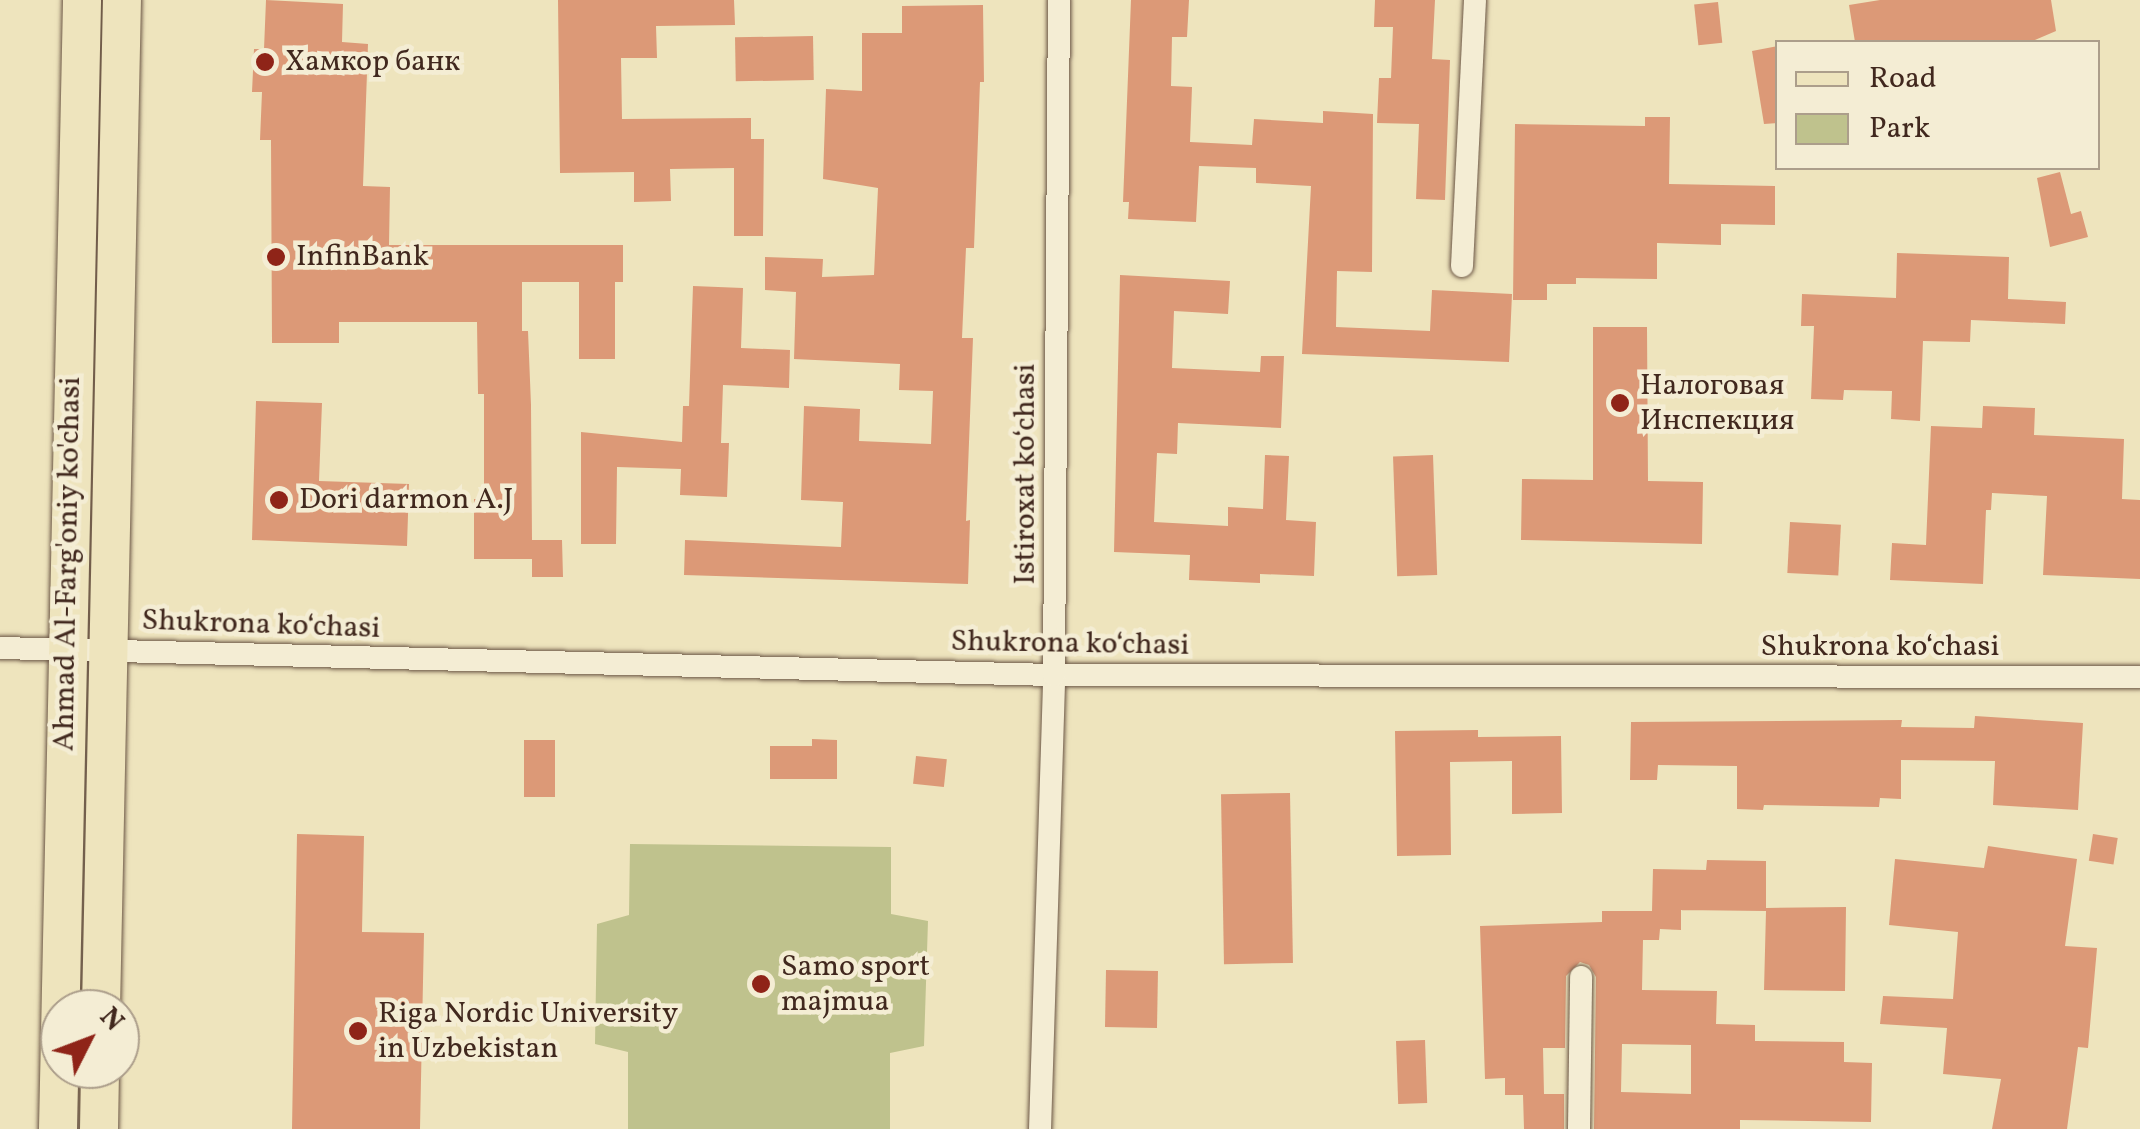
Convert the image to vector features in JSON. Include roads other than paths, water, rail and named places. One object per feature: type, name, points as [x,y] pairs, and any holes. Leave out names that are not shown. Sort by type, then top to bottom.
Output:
[{"type":"main road","name":"Ahmad Al-Farg'oniy ko'chasi","points":[[58,1129],[82,0]]},
{"type":"main road","name":"Ahmad Al-Farg'oniy ko'chasi","points":[[101,989],[122,0]]},
{"type":"main road","points":[[99,1129],[100,1089]]},
{"type":"street","name":"Istiroxat koʻchasi","points":[[1040,1129],[1054,675],[1060,0]]},
{"type":"street","points":[[1462,266],[1475,0]]},
{"type":"street","name":"Shukrona koʻchasi","points":[[0,648],[1054,675],[2140,677]]},
{"type":"street","points":[[1580,1129],[1581,977]]},
{"type":"place","name":"Хамкор банк","points":[[265,62]]},
{"type":"place","name":"InfinBank","points":[[276,257]]},
{"type":"place","name":"Налоговая Инспекция","points":[[1620,403]]},
{"type":"place","name":"Dori darmon A.J","points":[[279,500]]},
{"type":"place","name":"Samo sport majmua","points":[[761,984]]},
{"type":"place","name":"Riga Nordic University in Uzbekistan","points":[[358,1031]]}]
